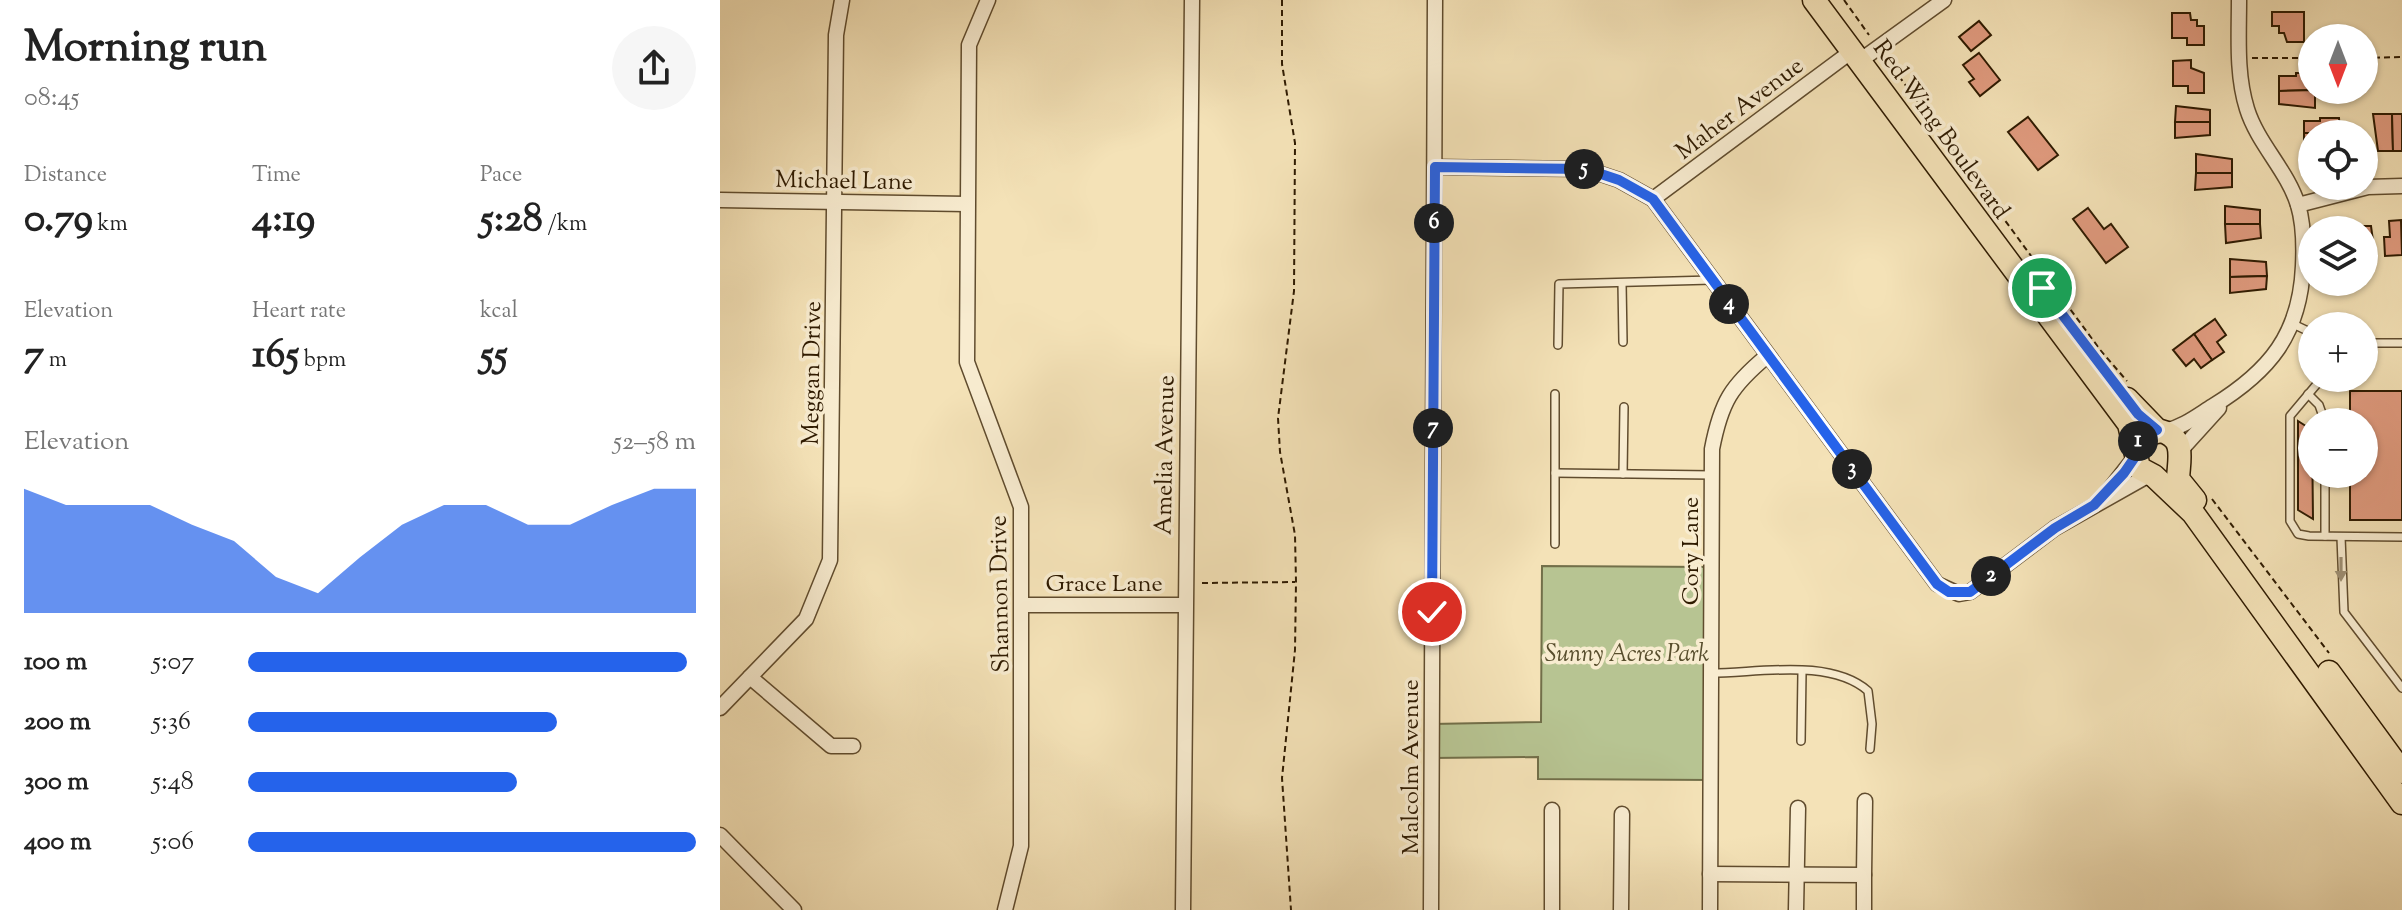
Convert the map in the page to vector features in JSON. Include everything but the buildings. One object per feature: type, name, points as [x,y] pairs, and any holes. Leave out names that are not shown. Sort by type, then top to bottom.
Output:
[{"type":"main road","name":"Red Wing Boulevard","points":[[1814,0],[1866,51],[2129,424],[2139,468],[2152,475],[2193,513],[2402,803]]},
{"type":"main road","name":"Red Wing Boulevard","points":[[1828,0],[2109,378],[2138,414],[2177,441],[2181,485],[2223,529],[2402,772]]},
{"type":"main road","points":[[2135,451],[2144,435],[2161,431]]},
{"type":"main road","points":[[2152,475],[2169,473],[2180,456]]},
{"type":"street","name":"Meggan Drive","points":[[720,708],[806,619],[830,560],[836,35],[842,0]]},
{"type":"street","name":"Shannon Drive","points":[[988,0],[969,45],[967,362],[1021,507],[1021,846],[1005,910]]},
{"type":"street","name":"Amelia Avenue","points":[[1183,910],[1192,0]]},
{"type":"street","name":"Malcolm Avenue","points":[[1431,910],[1435,0]]},
{"type":"street","name":"Maher Avenue","points":[[1653,199],[1944,0]]},
{"type":"street","points":[[2161,431],[2184,425],[2230,396],[2270,362],[2300,306],[2304,250],[2298,205],[2253,126],[2243,93],[2239,58],[2239,0]]},
{"type":"street","points":[[1435,167],[1586,169],[1619,180],[1653,199],[1937,584],[1949,592],[1970,592],[2055,528],[2152,475]]},
{"type":"street","points":[[2298,205],[2368,187],[2402,186]]},
{"type":"street","name":"Michael Lane","points":[[720,200],[967,204]]},
{"type":"street","name":"Cory Lane","points":[[1710,910],[1712,449],[1718,413],[1737,382],[1767,356]]},
{"type":"street","points":[[2180,456],[2230,396]]},
{"type":"street","points":[[2094,505],[2135,451]]},
{"type":"street","name":"Grace Lane","points":[[1023,605],[1184,605]]},
{"type":"street","points":[[750,677],[831,746],[853,746]]},
{"type":"street","points":[[1864,910],[1865,801]]},
{"type":"street","points":[[1796,910],[1798,808]]},
{"type":"street","points":[[1552,810],[1552,910]]},
{"type":"street","points":[[1621,910],[1622,814]]},
{"type":"street","points":[[720,835],[794,910]]},
{"type":"street","points":[[1710,874],[1864,875]]},
{"type":"lane","points":[[1558,345],[1559,284],[1712,280]]},
{"type":"lane","points":[[1622,283],[1623,342]]},
{"type":"lane","points":[[2293,324],[2298,326]]},
{"type":"lane","points":[[2378,343],[2402,343]]},
{"type":"lane","points":[[1555,394],[1555,544]]},
{"type":"lane","points":[[2320,408],[2308,394],[2290,416],[2290,521],[2298,534],[2402,537]]},
{"type":"lane","points":[[1623,474],[1624,407]]},
{"type":"lane","points":[[1555,473],[1712,475]]},
{"type":"lane","points":[[2325,488],[2325,536]]},
{"type":"lane","points":[[2341,537],[2341,601],[2344,612],[2402,688]]},
{"type":"lane","points":[[1801,741],[1802,672]]},
{"type":"lane","points":[[1712,673],[1841,675],[1868,691],[1872,724],[1870,749]]},
{"type":"path","points":[[1282,0],[1282,64],[1295,143],[1294,291],[1278,418],[1280,452],[1295,535],[1295,650],[1282,778],[1291,910]]},
{"type":"path","points":[[1844,0],[1866,51],[2133,388]]},
{"type":"path","points":[[2378,58],[2402,57]]},
{"type":"path","points":[[2239,58],[2298,58]]},
{"type":"path","points":[[2208,494],[2333,658]]},
{"type":"path","points":[[1184,584],[1296,582]]},
{"type":"green space","name":"Sunny Acres Park","points":[[1542,566],[1712,567],[1711,780],[1538,779],[1538,757],[1432,758],[1432,724],[1541,722]]},
{"type":"route","points":[[1432,612],[1435,167],[1586,169],[1619,180],[1653,199],[1937,584],[1959,594],[1970,592],[2055,528],[2094,505],[2124,473],[2135,457],[2135,446],[2139,440],[2150,431],[2157,430],[2138,414],[2042,288]]}]
